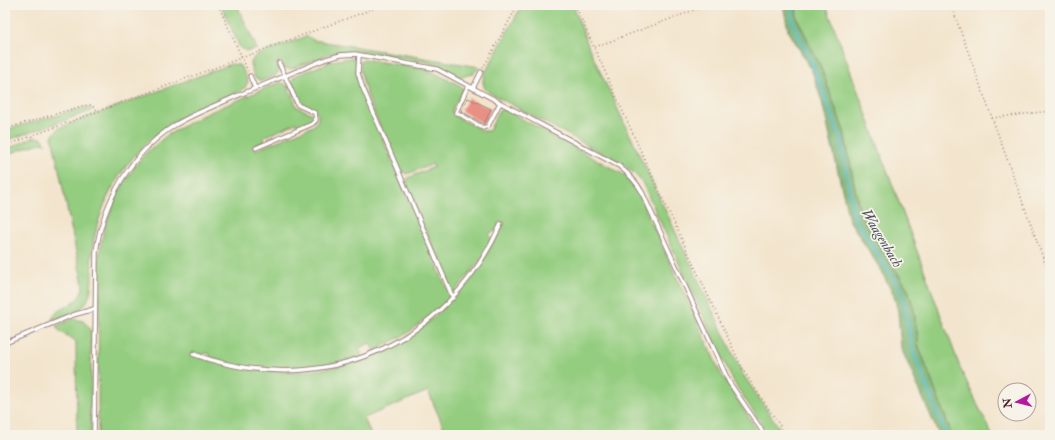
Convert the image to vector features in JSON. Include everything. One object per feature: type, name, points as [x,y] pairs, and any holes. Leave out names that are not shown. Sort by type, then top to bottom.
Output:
[{"type":"lane","points":[[359,55],[358,70],[362,86],[453,298]]},
{"type":"lane","points":[[94,435],[94,309],[95,263],[98,236],[110,200],[127,170],[148,146],[175,125],[199,112],[334,56],[359,55],[434,68],[619,166],[636,182],[729,382],[765,435]]},
{"type":"lane","points":[[256,148],[310,125],[316,120],[314,112],[298,104],[279,63]]},
{"type":"lane","points":[[473,88],[481,72]]},
{"type":"lane","points":[[250,76],[255,88]]},
{"type":"lane","points":[[468,86],[456,110],[458,114],[485,128],[488,126],[500,103]]},
{"type":"lane","points":[[193,354],[219,363],[252,369],[293,371],[328,367],[364,357],[394,343],[428,321],[453,298],[482,261],[501,224]]},
{"type":"lane","points":[[5,343],[76,314],[94,309]]},
{"type":"path","points":[[218,5],[250,76]]},
{"type":"path","points":[[5,146],[383,5]]},
{"type":"path","points":[[481,72],[518,5]]},
{"type":"path","points":[[575,5],[647,165],[743,370],[786,435]]},
{"type":"path","points":[[594,47],[708,5]]},
{"type":"path","points":[[951,5],[1050,277]]},
{"type":"path","points":[[5,129],[82,106],[92,105],[98,111]]},
{"type":"path","points":[[992,118],[1050,111]]},
{"type":"green space","points":[[221,5],[237,5],[257,49],[247,51],[240,48]]},
{"type":"green space","points":[[522,5],[573,5],[589,48],[742,373],[784,435],[769,435],[733,381],[643,184],[635,174],[624,165],[488,92],[484,85],[483,78]]},
{"type":"green space","points":[[783,5],[796,5],[797,18],[820,65],[844,131],[860,213],[890,263],[908,289],[914,310],[919,347],[952,435],[939,435],[901,348],[898,312],[894,296],[879,267],[849,220],[822,102],[812,71],[788,30]]},
{"type":"green space","points":[[796,5],[826,5],[961,370],[992,435],[952,435],[919,347],[914,310],[908,289],[860,213],[844,131],[820,65],[797,18]]},
{"type":"green space","points":[[307,36],[313,40],[480,67],[473,74],[460,77],[439,66],[426,62],[352,51],[334,52],[291,69],[284,68],[280,61],[277,62],[279,71],[275,76],[261,81],[254,77],[250,64],[255,56]]},
{"type":"green space","points":[[353,58],[356,62],[359,83],[449,294],[449,300],[408,333],[374,351],[370,343],[359,348],[362,355],[348,360],[320,366],[290,370],[260,369],[237,365],[210,357],[210,354],[206,353],[203,355],[193,352],[192,355],[241,368],[288,372],[333,367],[374,354],[413,333],[448,304],[478,268],[503,224],[501,222],[496,231],[491,232],[489,235],[492,240],[479,262],[453,294],[406,186],[408,178],[434,167],[433,164],[407,174],[400,169],[382,131],[363,83],[361,61],[364,59],[428,70],[461,86],[463,90],[452,110],[453,115],[483,131],[489,131],[499,111],[504,109],[626,176],[636,189],[721,374],[760,435],[447,435],[428,391],[364,418],[371,435],[98,435],[99,255],[105,226],[118,193],[135,166],[146,153],[166,136],[201,116],[280,82],[287,85],[297,107],[313,114],[315,119],[299,127],[296,123],[264,137],[265,141],[254,146],[256,150],[313,126],[318,120],[318,114],[314,110],[298,102],[292,86],[293,79],[295,76],[332,61]]},
{"type":"green space","points":[[231,64],[239,65],[243,70],[248,82],[244,89],[206,105],[166,127],[149,140],[121,174],[104,205],[94,238],[92,250],[92,285],[88,298],[85,304],[79,309],[70,314],[52,320],[58,311],[78,298],[82,292],[83,285],[52,136],[59,128]]},
{"type":"green space","points":[[87,107],[91,108],[91,111],[5,141],[5,130]]},
{"type":"green space","points":[[34,137],[42,138],[46,144],[40,143],[5,155],[5,150]]},
{"type":"green space","points":[[73,319],[83,321],[89,327],[91,332],[91,435],[77,435],[76,342],[63,334],[56,326]]},
{"type":"building","points":[[468,98],[491,109],[484,124],[461,111]]},
{"type":"waterway","name":"Waagenbach","points":[[794,5],[792,21],[812,63],[841,140],[854,217],[902,292],[913,351],[946,435]]}]
